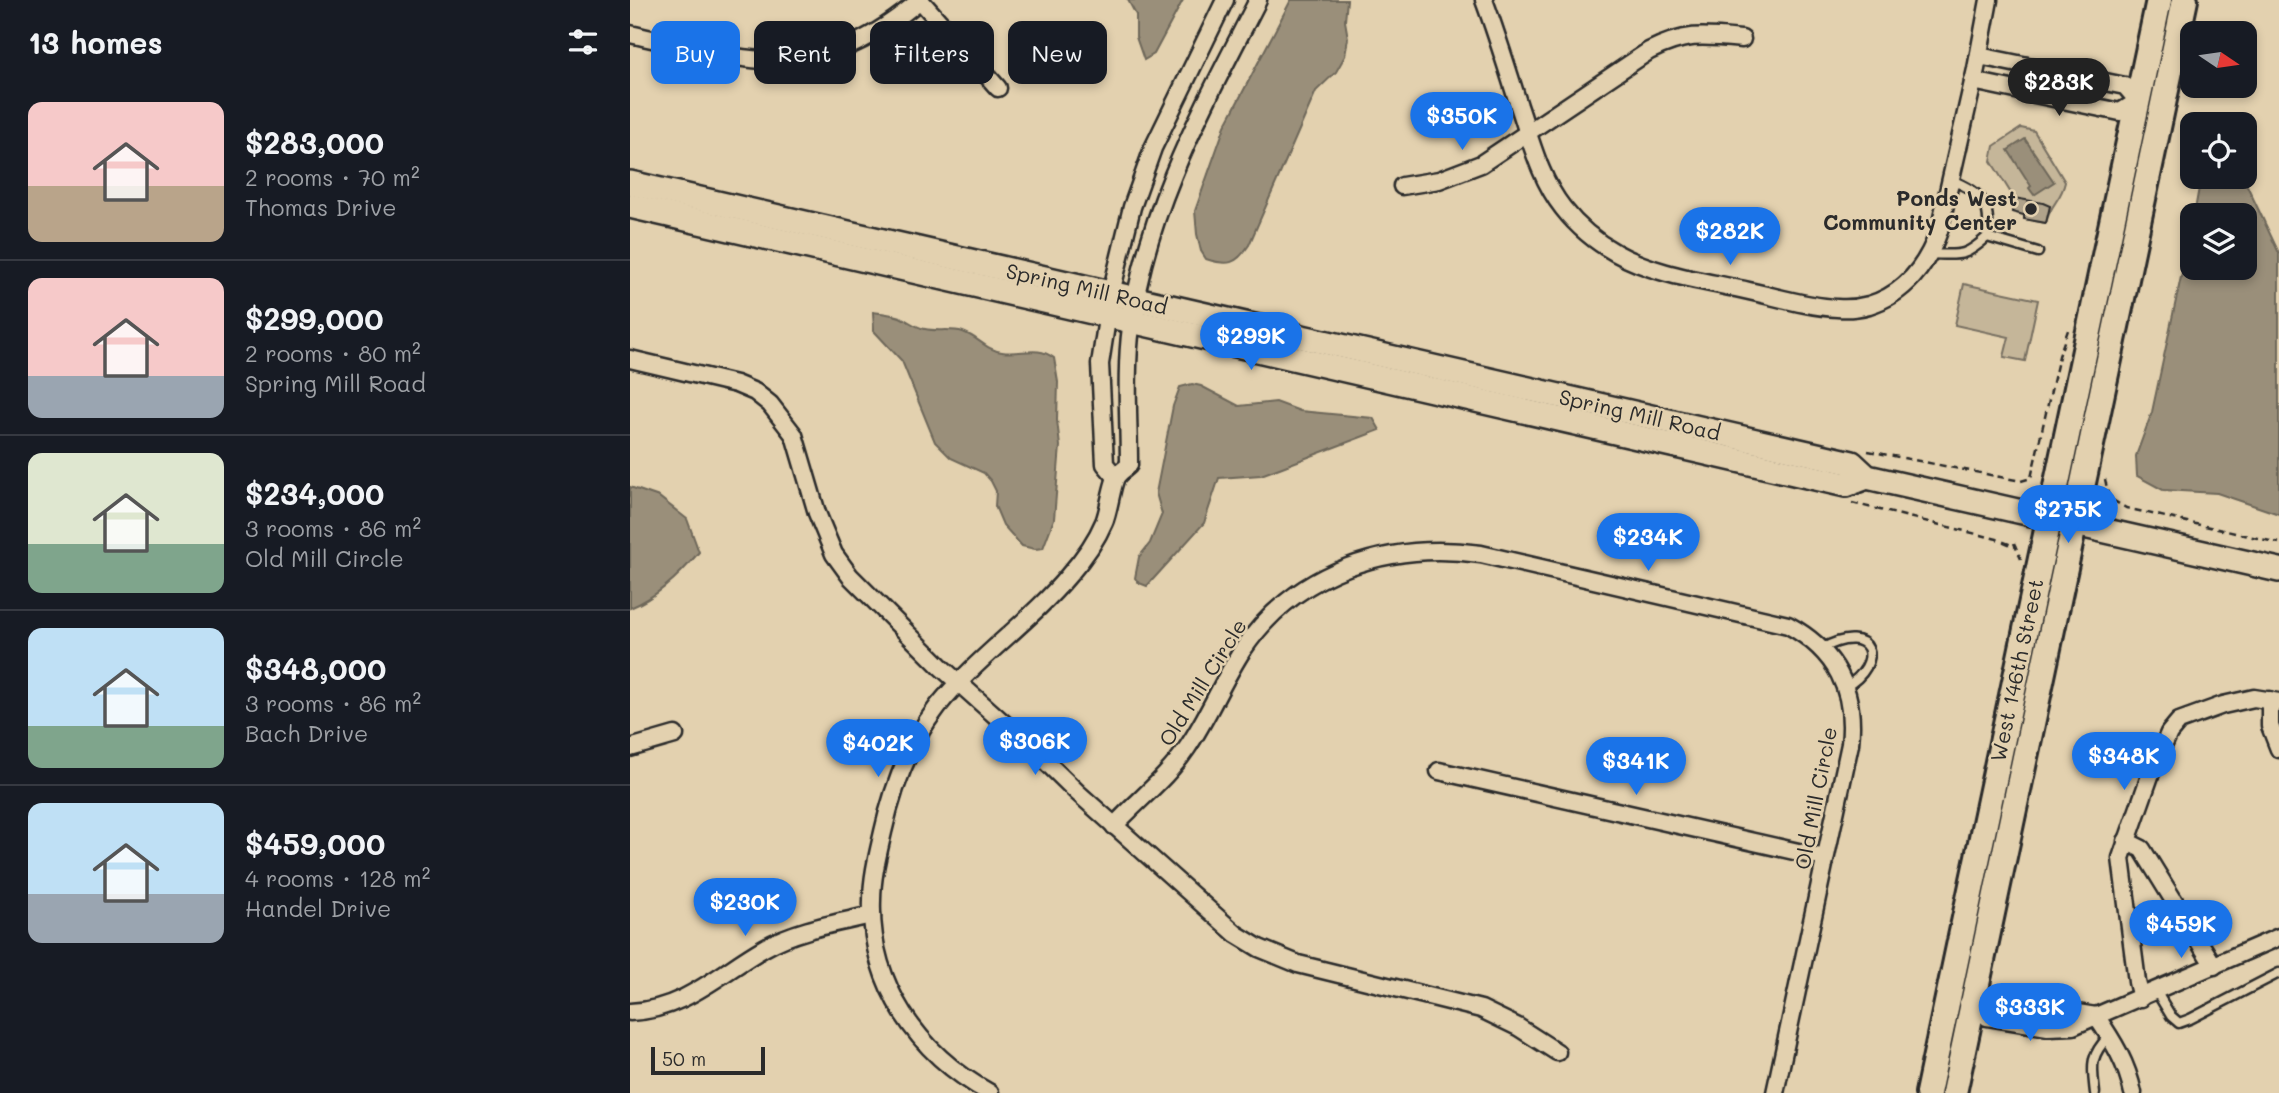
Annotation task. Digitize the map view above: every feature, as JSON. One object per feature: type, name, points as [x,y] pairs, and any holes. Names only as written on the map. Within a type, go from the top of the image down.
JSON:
[{"type":"main road","name":"West 146th Street","points":[[1928,1093],[2159,0]]},
{"type":"main road","name":"West 146th Street","points":[[1954,1093],[1976,1005],[2185,0]]},
{"type":"street","points":[[630,34],[733,57],[762,62],[788,62],[853,46],[895,21],[920,0],[998,88]]},
{"type":"street","points":[[1116,477],[1105,464],[1100,364],[1109,305],[1132,207],[1153,148],[1225,0]]},
{"type":"street","points":[[990,1093],[955,1072],[937,1056],[902,1015],[879,962],[872,898],[887,812],[898,777],[926,723],[960,683],[1064,581],[1085,556],[1104,521],[1116,477],[1129,465],[1129,356],[1134,311],[1150,240],[1180,154],[1258,0]]},
{"type":"street","points":[[1484,0],[1528,134],[1551,190],[1578,224],[1601,244],[1618,254],[1660,270],[1815,306],[1850,308],[1883,299],[1898,290],[1914,277],[1930,254],[1939,231],[1951,180],[1989,0]]},
{"type":"street","points":[[1402,186],[1439,180],[1468,170],[1528,134],[1649,51],[1667,42],[1682,37],[1742,38]]},
{"type":"street","points":[[1976,68],[2120,112],[2138,101]]},
{"type":"street","points":[[1976,68],[2125,86],[2138,101],[2163,106]]},
{"type":"street","name":"Spring Mill Road","points":[[630,183],[1134,311],[1852,463],[1867,477],[2279,570]]},
{"type":"street","name":"Spring Mill Road","points":[[630,206],[1109,305]]},
{"type":"street","points":[[630,359],[736,384],[755,392],[770,404],[794,435],[817,513],[834,554],[850,576],[960,683],[1216,919],[1259,948],[1298,964],[1481,1009],[1518,1027],[1558,1052]]},
{"type":"street","name":"Old Mill Circle","points":[[1114,826],[1178,761],[1243,650],[1261,627],[1283,605],[1308,587],[1363,560],[1391,553],[1421,550],[1455,550],[1481,554],[1763,618],[1796,630],[1821,649],[1835,666],[1846,687],[1852,723],[1850,744],[1775,1093]]},
{"type":"street","points":[[2148,995],[2137,982],[2121,858],[2151,773],[2169,733],[2179,720],[2222,705],[2254,698],[2275,701],[2270,726],[2279,749]]},
{"type":"street","points":[[630,748],[675,735]]},
{"type":"street","points":[[1439,771],[1825,859]]},
{"type":"street","points":[[2126,841],[2142,849],[2214,965]]},
{"type":"street","points":[[630,1012],[654,1009],[689,997],[764,947],[779,940],[872,915]]},
{"type":"street","points":[[1947,999],[1976,1005],[1992,997],[2096,1016],[2279,937]]},
{"type":"street","points":[[2096,1016],[2120,1052],[2129,1072],[2133,1093]]},
{"type":"lane","points":[[1930,254],[1971,252],[1987,237],[1987,206],[1975,192],[1951,180]]},
{"type":"lane","points":[[1987,237],[2038,252]]},
{"type":"lane","points":[[1821,649],[1838,639],[1846,638],[1861,640],[1866,645],[1869,659],[1866,669],[1856,682],[1846,687]]},
{"type":"lane","points":[[2148,995],[2179,1023],[2279,973]]},
{"type":"lane","points":[[2095,1093],[2092,1061],[2098,1048],[2109,1036]]},
{"type":"path","points":[[2109,498],[2126,508],[2279,543]]},
{"type":"shaded area","points":[[1128,0],[1183,0],[1154,54],[1144,60],[1136,37],[1136,15]]},
{"type":"shaded area","points":[[1291,0],[1347,0],[1345,21],[1348,38],[1345,56],[1336,72],[1316,91],[1249,245],[1240,257],[1231,262],[1220,263],[1206,259],[1197,234],[1195,211],[1225,126]]},
{"type":"shaded area","points":[[2021,128],[2034,131],[2065,182],[2046,223],[2024,219],[2024,215],[2012,212],[2014,198],[1991,161],[1994,146]]},
{"type":"shaded area","points":[[2025,139],[2054,182],[2034,195],[2008,150]]},
{"type":"shaded area","points":[[2199,189],[2249,189],[2255,203],[2196,203]]},
{"type":"shaded area","points":[[2257,207],[2279,253],[2279,514],[2217,493],[2163,490],[2137,476],[2136,456],[2152,412],[2180,280],[2257,280]]},
{"type":"shaded area","points":[[1964,284],[2038,300],[2025,361],[2004,357],[2009,337],[1955,325]]},
{"type":"shaded area","points":[[873,312],[897,316],[925,329],[963,332],[996,351],[1035,351],[1054,358],[1058,382],[1057,420],[1060,446],[1054,519],[1043,548],[1022,546],[1003,525],[995,506],[996,491],[991,481],[984,473],[951,458],[935,442],[902,361],[874,331]]},
{"type":"shaded area","points":[[1192,384],[1239,406],[1276,402],[1300,411],[1373,418],[1380,430],[1261,475],[1219,478],[1204,523],[1147,586],[1135,578],[1139,557],[1150,543],[1162,514],[1156,493],[1173,406],[1180,387]]},
{"type":"shaded area","points":[[630,487],[659,497],[687,519],[699,552],[668,584],[650,598],[630,608]]},
{"type":"building","name":"Ponds West Community Center","points":[[2014,198],[2050,206],[2046,223],[2024,219],[2024,215],[2012,212]]},
{"type":"place","name":"Ponds West Community Center","points":[[2031,209]]}]
